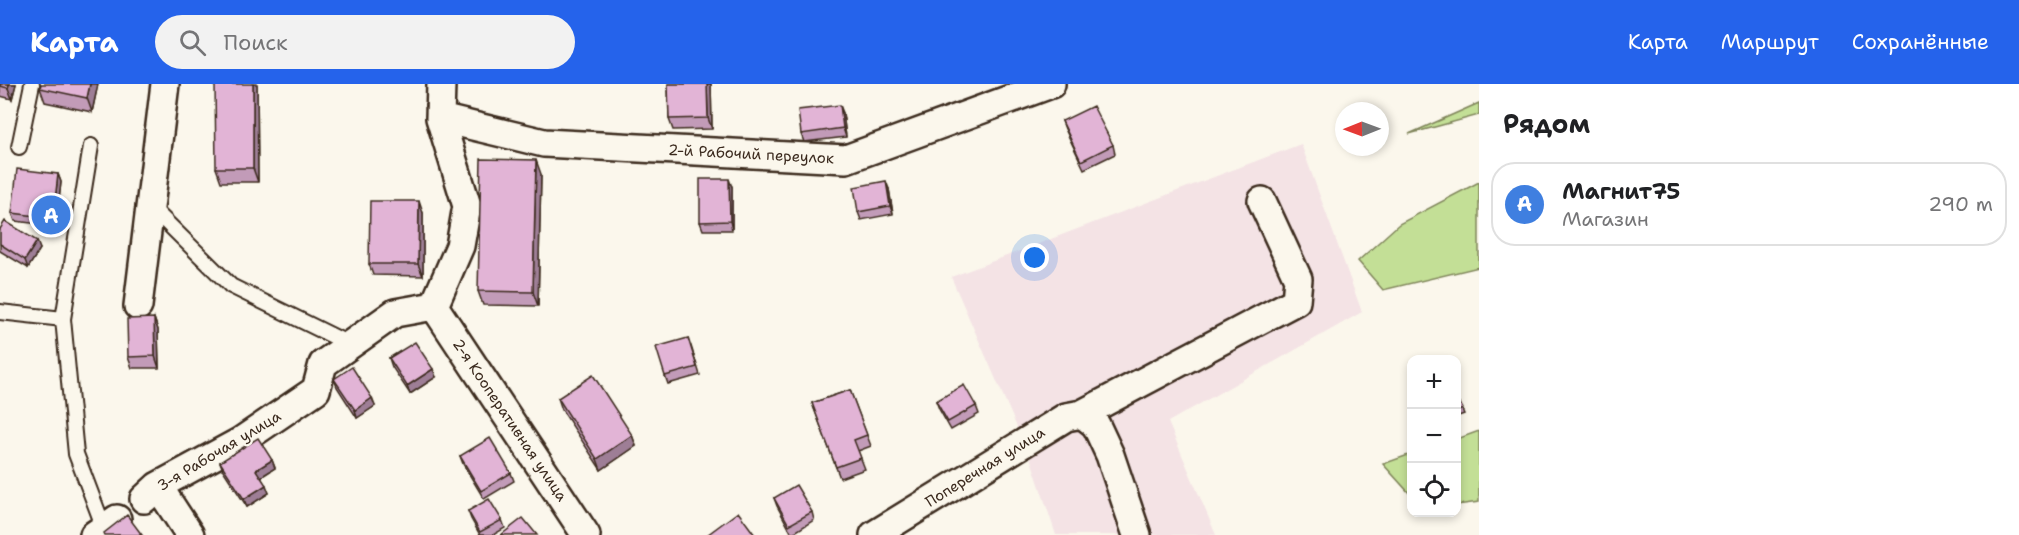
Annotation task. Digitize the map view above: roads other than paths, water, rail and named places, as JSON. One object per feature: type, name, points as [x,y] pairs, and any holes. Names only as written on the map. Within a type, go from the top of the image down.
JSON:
[{"type":"street","points":[[138,306],[165,84]]},
{"type":"street","points":[[434,306],[460,246],[467,206],[441,118],[441,84]]},
{"type":"street","name":"2-й Рабочий переулок","points":[[441,118],[544,143],[846,159],[1050,84]]},
{"type":"street","name":"Поперечная улица","points":[[874,535],[1074,416],[1296,301],[1298,279],[1262,201]]},
{"type":"street","name":"3-я Рабочая улица","points":[[190,535],[151,493],[241,441],[315,390],[323,364],[395,313],[434,306]]},
{"type":"street","name":"2-я Кооперативная улица","points":[[434,306],[586,535]]},
{"type":"street","points":[[1074,416],[1096,425],[1110,455],[1137,535]]},
{"type":"lane","points":[[19,147],[32,84]]},
{"type":"lane","points":[[91,146],[63,320],[76,454],[105,527]]},
{"type":"lane","points":[[150,206],[231,286],[351,345]]},
{"type":"lane","points":[[0,312],[63,320]]},
{"type":"place","name":"Магнит75","points":[[51,215]]}]
